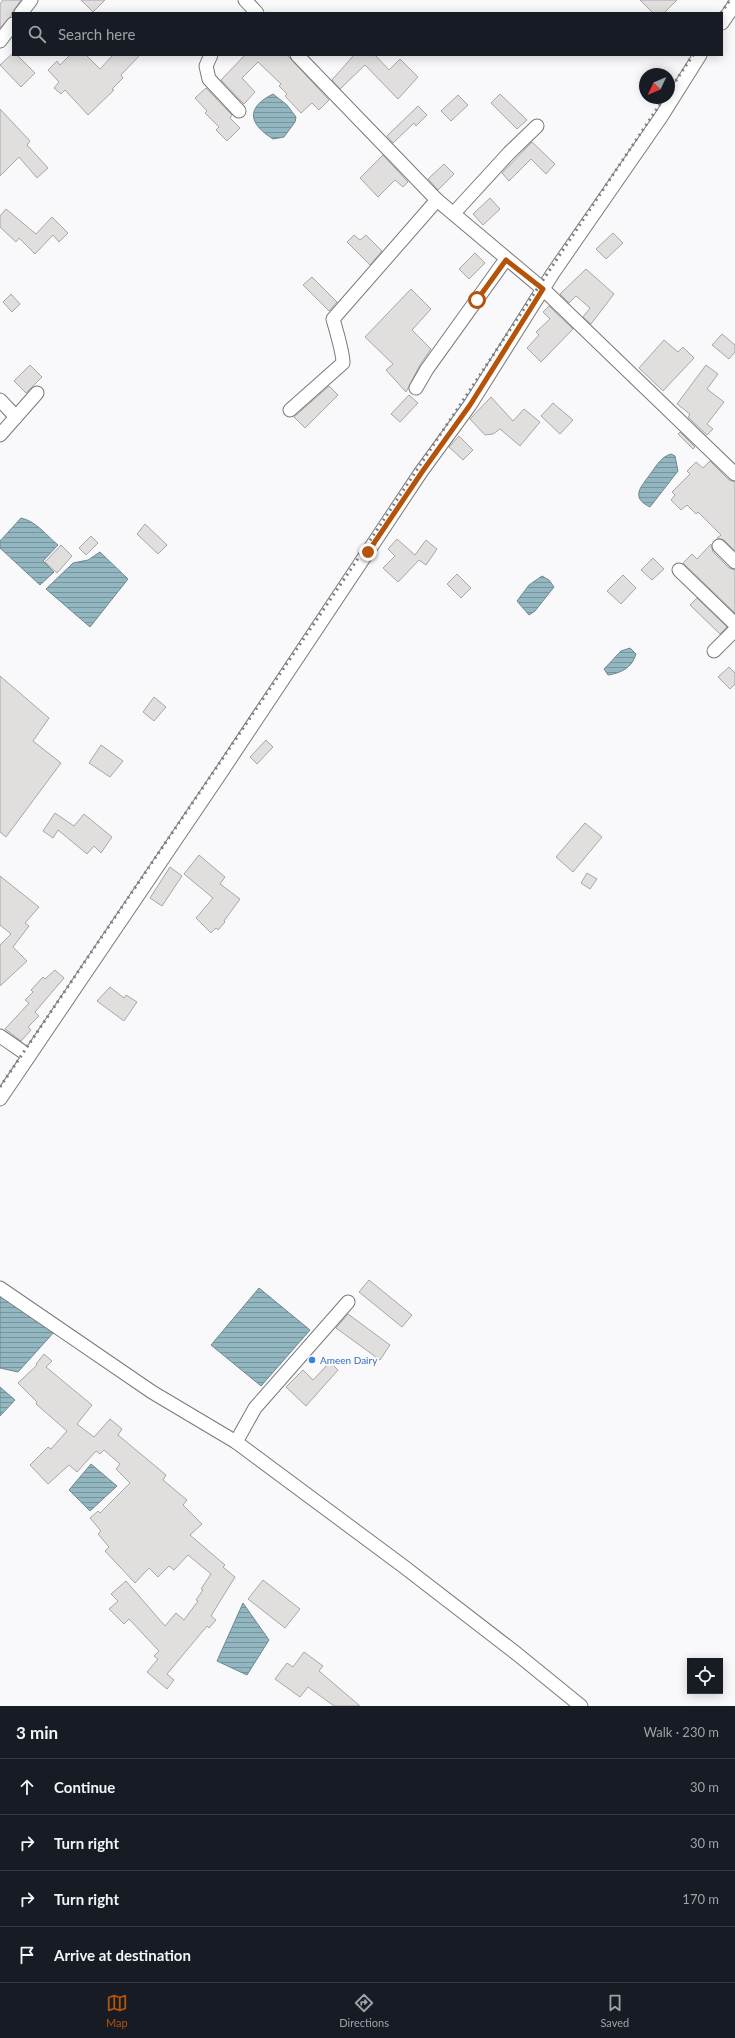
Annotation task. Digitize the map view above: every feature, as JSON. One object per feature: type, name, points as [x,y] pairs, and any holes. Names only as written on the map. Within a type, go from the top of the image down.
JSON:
[{"type":"street","points":[[22,12],[31,0]]},
{"type":"street","points":[[723,22],[735,4]]},
{"type":"street","points":[[0,41],[12,25]]},
{"type":"street","points":[[211,56],[206,66],[209,79],[239,111]]},
{"type":"street","points":[[298,56],[436,200],[454,213],[506,260],[543,289],[735,474]]},
{"type":"street","points":[[0,1099],[218,778],[422,472],[470,405],[543,289],[661,117],[699,56]]},
{"type":"street","points":[[454,213],[509,153],[537,126]]},
{"type":"street","points":[[290,410],[343,363],[343,355],[337,340],[333,319],[436,200]]},
{"type":"street","points":[[416,388],[427,369],[506,260]]},
{"type":"street","points":[[0,435],[37,393]]},
{"type":"street","points":[[0,400],[16,417]]},
{"type":"street","points":[[719,546],[735,562]]},
{"type":"street","points":[[679,570],[735,624]]},
{"type":"street","points":[[714,651],[735,630]]},
{"type":"street","points":[[0,1036],[29,1056]]},
{"type":"street","points":[[0,1288],[152,1392],[236,1442],[320,1503],[460,1610],[581,1706]]},
{"type":"street","points":[[236,1442],[255,1408],[348,1302]]},
{"type":"water","points":[[273,94],[287,105],[296,117],[295,122],[284,137],[273,139],[259,128],[255,122],[254,110],[264,99]]},
{"type":"water","points":[[671,454],[675,456],[678,471],[650,507],[640,499],[639,491],[644,482],[664,457]]},
{"type":"water","points":[[21,518],[32,522],[58,545],[43,561],[54,572],[40,585],[0,548],[0,541]]},
{"type":"water","points":[[100,552],[128,579],[90,627],[46,589],[73,563],[88,560]]},
{"type":"water","points":[[542,576],[549,580],[554,587],[535,611],[529,615],[517,601],[529,585]]},
{"type":"water","points":[[630,648],[636,654],[632,663],[622,671],[608,675],[604,669],[621,651]]},
{"type":"water","points":[[259,1288],[310,1330],[261,1386],[211,1345]]},
{"type":"water","points":[[0,1296],[55,1331],[18,1372],[0,1368]]},
{"type":"water","points":[[0,1387],[15,1400],[0,1416]]},
{"type":"water","points":[[91,1464],[117,1486],[90,1511],[69,1490]]},
{"type":"water","points":[[243,1603],[269,1640],[247,1675],[217,1661]]},
{"type":"building","points":[[3,0],[21,0],[12,12],[12,15],[0,28],[0,4]]},
{"type":"building","points":[[81,0],[105,0],[93,12]]},
{"type":"building","points":[[640,0],[677,0],[665,12],[652,12]]},
{"type":"building","points":[[12,54],[12,56],[18,56],[35,73],[21,87],[0,65]]},
{"type":"building","points":[[69,56],[87,56],[100,69],[112,56],[139,56],[121,75],[123,78],[112,89],[114,90],[88,115],[65,90],[61,94],[54,88],[59,82],[48,70],[57,61],[60,65]]},
{"type":"building","points":[[244,56],[288,56],[329,100],[319,110],[312,103],[301,113],[285,96],[287,94],[279,86],[281,84],[258,62],[242,78],[255,92],[244,104],[221,80]]},
{"type":"building","points":[[353,56],[376,56],[389,70],[400,59],[418,77],[398,99],[365,65],[340,89],[332,80]]},
{"type":"building","points":[[206,88],[232,115],[230,118],[240,128],[227,141],[216,130],[219,127],[205,113],[207,111],[195,98]]},
{"type":"building","points":[[500,94],[527,120],[517,129],[491,103]]},
{"type":"building","points":[[458,95],[468,105],[451,121],[441,111]]},
{"type":"building","points":[[418,106],[427,115],[416,126],[414,123],[393,143],[387,136]]},
{"type":"building","points":[[0,109],[30,141],[27,145],[48,168],[37,178],[19,157],[0,176]]},
{"type":"building","points":[[532,142],[555,164],[546,174],[531,159],[509,181],[502,173]]},
{"type":"building","points":[[383,155],[408,182],[403,187],[395,180],[378,197],[360,178]]},
{"type":"building","points":[[444,164],[454,174],[438,190],[428,179]]},
{"type":"building","points":[[490,198],[500,209],[483,225],[473,214]]},
{"type":"building","points":[[6,209],[36,234],[52,217],[68,233],[59,242],[53,235],[35,254],[19,238],[16,242],[0,227],[0,216]]},
{"type":"building","points":[[613,233],[623,243],[606,259],[596,249]]},
{"type":"building","points":[[354,235],[360,240],[366,235],[382,251],[370,265],[347,242]]},
{"type":"building","points":[[475,253],[485,263],[469,279],[459,269]]},
{"type":"building","points":[[586,269],[614,294],[591,324],[583,317],[590,308],[576,296],[569,303],[560,294]]},
{"type":"building","points":[[312,277],[337,302],[329,311],[303,285]]},
{"type":"building","points":[[411,289],[431,309],[412,330],[431,349],[420,365],[406,392],[386,370],[393,364],[365,337]]},
{"type":"building","points":[[11,294],[20,304],[12,312],[3,302]]},
{"type":"building","points":[[549,306],[573,329],[541,362],[527,348],[539,335],[536,332],[550,319],[543,312]]},
{"type":"building","points":[[722,334],[735,345],[735,352],[729,359],[712,345]]},
{"type":"building","points":[[664,340],[678,352],[683,347],[694,358],[663,391],[639,368]]},
{"type":"building","points":[[30,365],[42,377],[26,393],[14,381]]},
{"type":"building","points":[[706,365],[718,374],[707,389],[724,402],[707,424],[713,429],[707,435],[688,417],[690,414],[677,404]]},
{"type":"building","points":[[329,386],[338,395],[305,428],[294,417]]},
{"type":"building","points":[[409,395],[418,403],[400,422],[391,414]]},
{"type":"building","points":[[491,397],[513,421],[524,409],[540,422],[520,446],[500,429],[493,434],[485,435],[470,419]]},
{"type":"building","points":[[553,403],[573,420],[560,434],[541,416]]},
{"type":"building","points":[[680,432],[695,447],[693,449],[678,434]]},
{"type":"building","points":[[459,436],[473,450],[463,460],[449,447]]},
{"type":"building","points":[[710,461],[729,480],[735,482],[735,551],[724,540],[717,538],[721,535],[698,512],[696,514],[687,505],[681,510],[671,500],[675,495],[672,492],[690,474],[687,471],[696,462],[703,468]]},
{"type":"building","points":[[145,524],[167,545],[158,554],[137,534]]},
{"type":"building","points":[[91,536],[98,543],[86,555],[79,548]]},
{"type":"building","points":[[397,539],[415,555],[426,540],[437,549],[426,565],[419,560],[398,582],[383,568],[395,556],[388,549]]},
{"type":"building","points":[[711,544],[713,552],[729,568],[735,570],[735,613],[683,563],[692,554],[697,559]]},
{"type":"building","points":[[61,545],[72,556],[57,573],[45,562]]},
{"type":"building","points":[[653,558],[664,569],[652,580],[641,570]]},
{"type":"building","points":[[457,574],[471,588],[461,598],[447,584]]},
{"type":"building","points":[[623,575],[636,588],[621,604],[607,591]]},
{"type":"building","points":[[697,598],[727,627],[720,634],[690,605]]},
{"type":"building","points":[[729,667],[735,673],[735,684],[730,689],[718,677]]},
{"type":"building","points":[[0,676],[49,718],[33,741],[61,763],[6,837],[0,832]]},
{"type":"building","points":[[154,697],[166,707],[154,721],[143,712]]},
{"type":"building","points":[[266,740],[273,747],[257,764],[250,757]]},
{"type":"building","points":[[101,745],[123,761],[110,777],[89,763]]},
{"type":"building","points":[[55,813],[74,826],[84,814],[112,837],[101,853],[94,846],[87,854],[58,830],[53,838],[43,831]]},
{"type":"building","points":[[585,823],[602,837],[573,872],[556,857]]},
{"type":"building","points":[[199,855],[225,877],[220,884],[240,899],[224,921],[225,922],[218,930],[216,928],[211,933],[196,918],[213,898],[184,874]]},
{"type":"building","points":[[170,867],[182,876],[162,906],[150,898]]},
{"type":"building","points":[[587,873],[597,879],[590,889],[581,883]]},
{"type":"building","points":[[0,876],[39,907],[25,923],[29,926],[13,947],[27,961],[0,986],[0,945],[11,934],[0,925]]},
{"type":"building","points":[[55,970],[64,978],[35,1012],[39,1016],[28,1027],[31,1030],[21,1041],[5,1029],[29,1003],[25,1000],[33,992],[31,990],[43,977],[45,979]]},
{"type":"building","points":[[110,987],[124,998],[126,995],[137,1002],[124,1021],[97,1001]]},
{"type":"building","points":[[369,1280],[412,1315],[402,1327],[359,1292]]},
{"type":"building","points":[[348,1314],[390,1345],[380,1360],[336,1328]]},
{"type":"building","points":[[44,1354],[52,1361],[46,1367],[92,1405],[77,1424],[94,1437],[110,1419],[122,1429],[118,1435],[166,1475],[163,1480],[187,1500],[183,1505],[202,1524],[190,1535],[225,1565],[223,1567],[235,1577],[211,1616],[216,1620],[209,1628],[207,1626],[167,1674],[174,1680],[167,1689],[147,1672],[158,1659],[154,1656],[159,1651],[129,1619],[124,1624],[109,1609],[118,1601],[111,1594],[126,1581],[165,1626],[176,1613],[184,1620],[198,1601],[196,1600],[203,1590],[201,1589],[211,1574],[188,1555],[174,1570],[169,1566],[158,1577],[149,1568],[135,1583],[105,1551],[109,1547],[98,1534],[101,1531],[90,1518],[98,1511],[100,1513],[130,1483],[116,1469],[120,1464],[104,1450],[100,1454],[96,1451],[77,1472],[69,1465],[48,1484],[30,1465],[48,1447],[51,1449],[67,1431],[36,1404],[37,1402],[18,1383],[37,1365],[36,1364]]},
{"type":"building","points":[[330,1362],[338,1370],[306,1406],[286,1387],[303,1370],[313,1380]]},
{"type":"building","points":[[263,1580],[300,1609],[285,1628],[248,1599]]},
{"type":"building","points":[[304,1652],[323,1666],[319,1671],[360,1706],[334,1706],[308,1687],[300,1697],[275,1679],[287,1663],[293,1667]]},
{"type":"railway","points":[[722,12],[730,0]]},
{"type":"railway","points":[[675,82],[692,56]]},
{"type":"railway","points":[[0,1087],[353,566],[660,104]]},
{"type":"place","name":"Ameen Dairy","points":[[312,1360]]},
{"type":"route","points":[[368,552],[422,472],[470,405],[543,289],[506,260],[477,300]]}]
